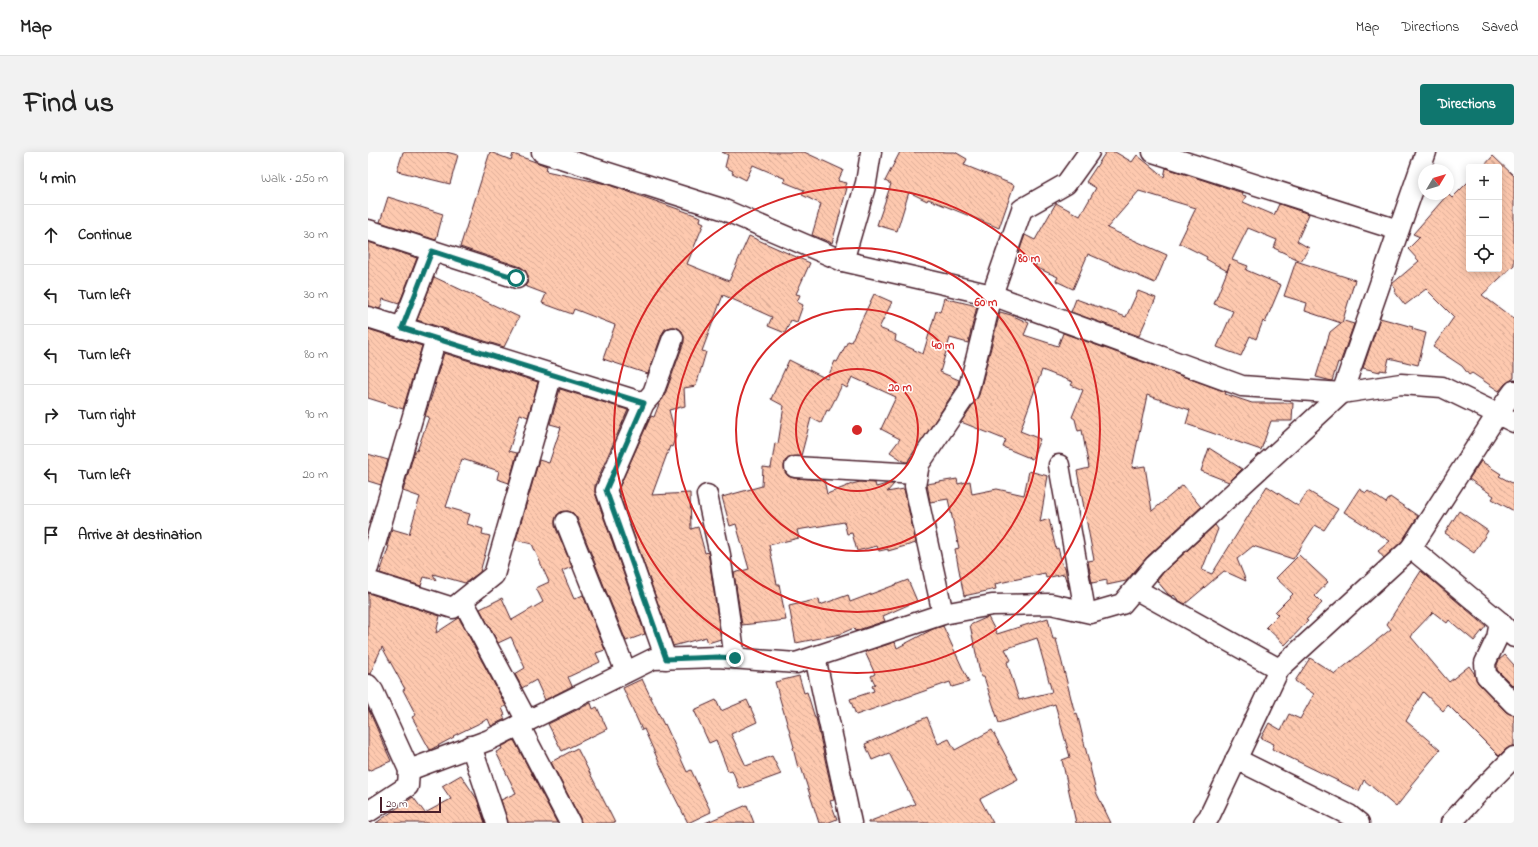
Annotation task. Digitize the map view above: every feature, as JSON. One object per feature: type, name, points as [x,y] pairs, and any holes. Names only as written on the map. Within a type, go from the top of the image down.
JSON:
[{"type":"street","points":[[542,152],[578,158],[722,209],[843,261],[992,294],[1242,386],[1342,392],[1401,384],[1442,387],[1506,418]]},
{"type":"street","points":[[843,261],[866,183],[871,152]]},
{"type":"street","points":[[943,614],[914,486],[919,464],[968,392],[992,294],[1022,209],[1066,184],[1089,152]]},
{"type":"street","points":[[1153,152],[1398,230]]},
{"type":"street","points":[[409,770],[471,746],[523,723],[653,659],[718,657],[796,663],[943,614],[992,605],[1051,604],[1091,613],[1122,604],[1156,565],[1342,392],[1426,152]]},
{"type":"street","points":[[368,230],[516,278]]},
{"type":"street","points":[[402,328],[432,251]]},
{"type":"street","points":[[368,317],[644,403]]},
{"type":"street","points":[[368,568],[436,338]]},
{"type":"street","points":[[666,659],[606,490],[644,403],[653,394],[673,338]]},
{"type":"street","points":[[368,581],[453,608],[494,575],[552,374]]},
{"type":"street","points":[[1204,823],[1209,817],[1279,669],[1411,548],[1506,418],[1514,391]]},
{"type":"street","points":[[1058,465],[1085,611]]},
{"type":"street","points":[[795,467],[917,474]]},
{"type":"street","points":[[707,495],[720,555],[735,658]]},
{"type":"street","points":[[566,522],[626,672]]},
{"type":"street","points":[[1411,548],[1500,622],[1514,637]]},
{"type":"street","points":[[1135,588],[1279,669]]},
{"type":"street","points":[[463,601],[570,823]]},
{"type":"street","points":[[1500,622],[1497,638],[1485,663],[1486,675],[1514,704]]},
{"type":"street","points":[[815,657],[851,823]]},
{"type":"street","points":[[368,685],[373,690],[409,770],[408,786],[368,812]]},
{"type":"street","points":[[471,746],[497,823]]},
{"type":"street","points":[[1451,823],[1514,757]]},
{"type":"street","points":[[1236,759],[1349,815],[1359,823]]},
{"type":"building","points":[[403,152],[446,152],[458,155],[450,184],[397,171]]},
{"type":"building","points":[[490,152],[511,160],[513,154],[547,166],[546,171],[606,184],[701,217],[700,221],[704,223],[687,264],[729,281],[749,236],[810,263],[796,294],[800,295],[797,302],[803,305],[797,322],[791,320],[785,333],[768,326],[772,317],[723,295],[702,351],[706,352],[696,386],[684,388],[685,406],[669,410],[676,436],[672,447],[670,446],[652,495],[690,493],[691,529],[698,527],[705,553],[708,552],[721,639],[708,643],[706,637],[673,646],[618,490],[651,416],[654,417],[659,404],[664,397],[684,342],[682,331],[677,327],[665,329],[648,374],[603,359],[615,325],[574,309],[572,314],[542,303],[546,294],[525,286],[528,282],[528,276],[525,270],[521,267],[460,247]]},
{"type":"building","points":[[722,152],[804,152],[843,170],[838,181],[847,183],[845,188],[847,188],[832,243],[812,235],[821,204],[802,195],[804,190],[784,182],[786,179],[753,165],[746,180],[732,173],[733,171],[725,167],[728,155]]},
{"type":"building","points":[[900,152],[955,152],[967,159],[964,165],[1014,185],[999,228],[928,199],[927,201],[909,192],[897,231],[877,225],[891,184],[885,181]]},
{"type":"building","points":[[1106,152],[1115,152],[1132,162],[1137,155],[1164,177],[1166,168],[1243,193],[1242,195],[1246,196],[1243,202],[1274,215],[1279,204],[1309,214],[1297,241],[1309,248],[1301,261],[1274,248],[1277,240],[1248,228],[1232,260],[1248,266],[1246,270],[1281,285],[1265,323],[1263,321],[1256,339],[1250,336],[1241,356],[1217,347],[1233,311],[1214,304],[1230,264],[1227,271],[1206,259],[1207,257],[1179,243],[1196,208],[1139,191],[1107,228],[1167,255],[1155,283],[1088,254],[1073,289],[1056,281],[1058,277],[1035,267],[1037,263],[1018,255],[1025,235],[1035,240],[1056,203],[1080,216],[1096,188],[1086,182]]},
{"type":"building","points":[[1493,156],[1501,164],[1486,164]]},
{"type":"building","points":[[1502,165],[1514,176],[1514,265],[1482,295],[1514,319],[1514,378],[1505,384],[1499,391],[1472,373],[1469,375],[1462,366],[1433,347],[1454,317],[1426,289],[1405,305],[1394,291],[1396,290],[1392,284],[1419,261],[1408,249],[1420,237],[1413,234],[1443,200],[1454,200],[1454,196],[1466,184],[1466,272],[1502,272]]},
{"type":"building","points":[[388,197],[443,214],[436,240],[380,222]]},
{"type":"building","points":[[368,242],[417,258],[399,304],[383,299],[380,309],[368,306]]},
{"type":"building","points":[[1296,261],[1355,280],[1342,323],[1344,321],[1354,324],[1340,363],[1338,362],[1332,381],[1316,377],[1330,332],[1341,323],[1305,311],[1307,303],[1284,296]]},
{"type":"building","points":[[434,277],[519,317],[504,347],[417,320]]},
{"type":"building","points":[[1138,291],[1156,298],[1139,336],[1071,312],[1076,299],[1126,317]]},
{"type":"building","points":[[874,294],[892,302],[879,328],[896,335],[895,341],[923,354],[936,311],[940,312],[944,298],[977,306],[968,343],[950,338],[940,372],[959,380],[957,387],[908,462],[905,462],[890,452],[900,439],[881,429],[896,397],[852,377],[847,388],[842,385],[821,423],[811,418],[801,456],[790,457],[785,461],[784,467],[788,476],[794,478],[824,480],[827,494],[860,482],[875,483],[876,487],[894,484],[887,492],[904,489],[916,543],[888,551],[888,549],[879,551],[877,546],[857,551],[852,533],[847,534],[844,522],[797,530],[799,538],[769,545],[786,620],[742,625],[734,573],[749,569],[736,524],[730,526],[722,497],[762,486],[763,467],[771,468],[775,443],[778,444],[784,406],[771,399],[789,360],[827,379],[835,361],[837,362],[848,341],[851,342]]},
{"type":"building","points":[[1000,312],[1029,323],[1024,335],[1058,346],[1063,333],[1226,392],[1225,394],[1252,403],[1293,403],[1292,421],[1271,421],[1261,450],[1186,424],[1190,410],[1147,395],[1132,468],[1145,466],[1152,511],[1183,485],[1201,507],[1147,557],[1126,581],[1107,585],[1107,580],[1092,583],[1088,561],[1094,560],[1077,471],[1089,468],[1082,430],[1078,431],[1075,419],[1072,417],[1083,390],[1071,385],[1073,382],[1042,370],[1020,431],[1040,439],[1032,459],[1003,447],[1006,440],[961,422],[979,395]]},
{"type":"building","points":[[1380,318],[1413,327],[1412,329],[1426,333],[1418,365],[1389,358],[1386,371],[1380,370],[1380,372],[1363,368]]},
{"type":"building","points":[[368,329],[422,346],[403,409],[368,398]]},
{"type":"building","points":[[444,353],[538,382],[528,417],[520,414],[509,451],[517,453],[509,483],[497,479],[499,471],[462,459],[446,507],[470,514],[467,524],[483,529],[482,534],[490,536],[480,572],[465,583],[433,574],[436,580],[424,577],[421,586],[380,573],[389,546],[387,546],[392,529],[409,534],[420,497],[403,491],[415,450],[417,451],[429,417],[425,416]]},
{"type":"building","points":[[560,389],[628,410],[595,485],[595,493],[645,634],[626,641],[577,518],[573,513],[568,511],[561,512],[557,515],[555,526],[572,567],[562,571],[574,599],[583,595],[605,650],[596,653],[600,662],[568,677],[572,686],[545,700],[536,680],[522,688],[515,674],[525,668],[511,637],[498,643],[480,609],[502,598],[512,620],[543,602],[536,588],[549,582],[532,544],[516,540],[539,460],[549,463],[561,427],[550,424]]},
{"type":"building","points":[[1209,448],[1242,469],[1229,482],[1201,471]]},
{"type":"building","points":[[368,454],[388,460],[381,485],[368,481]]},
{"type":"building","points":[[1481,461],[1501,474],[1499,476],[1514,484],[1514,511],[1492,499],[1494,496],[1469,479]]},
{"type":"building","points":[[1029,471],[1048,476],[1040,522],[1049,519],[1056,549],[1058,548],[1063,567],[1065,567],[1069,589],[1064,574],[1046,578],[1045,573],[995,584],[996,589],[964,596],[955,549],[959,548],[948,499],[930,502],[927,484],[957,479],[958,484],[970,481],[972,494],[997,489],[1024,495]]},
{"type":"building","points":[[1267,486],[1298,506],[1308,491],[1338,509],[1324,530],[1315,525],[1293,559],[1253,546],[1237,559],[1246,581],[1224,571],[1185,604],[1178,600],[1174,595],[1172,597],[1168,594],[1157,581],[1163,573],[1215,525],[1218,529],[1202,570],[1212,574]]},
{"type":"building","points":[[1359,489],[1366,493],[1368,491],[1386,503],[1390,497],[1418,516],[1402,541],[1384,558],[1378,551],[1390,541],[1344,512]]},
{"type":"building","points":[[1459,511],[1488,531],[1474,553],[1445,533]]},
{"type":"building","points":[[1299,555],[1328,582],[1315,596],[1322,603],[1306,620],[1308,621],[1285,645],[1266,627],[1278,615],[1275,612],[1293,594],[1276,578]]},
{"type":"building","points":[[1421,571],[1486,626],[1474,641],[1449,620],[1447,623],[1433,612],[1411,637],[1449,682],[1469,666],[1478,683],[1506,712],[1514,715],[1514,746],[1506,749],[1499,756],[1448,705],[1443,711],[1423,692],[1406,721],[1440,750],[1410,786],[1412,787],[1396,807],[1364,780],[1359,791],[1272,749],[1274,744],[1261,738],[1269,723],[1281,730],[1289,714],[1300,719],[1314,694],[1295,681],[1310,658],[1335,674],[1391,629],[1387,624]]},
{"type":"building","points":[[908,580],[917,601],[883,616],[885,621],[855,631],[854,628],[840,634],[796,643],[789,606],[819,599],[820,605],[848,595],[850,602]]},
{"type":"building","points":[[368,593],[440,616],[436,633],[459,618],[506,706],[502,708],[505,719],[491,726],[488,719],[453,736],[454,737],[430,750],[412,717],[416,715],[403,690],[405,689],[382,647],[370,674],[368,674]]},
{"type":"building","points":[[988,617],[997,634],[1048,618],[1053,639],[1056,639],[1075,714],[1077,713],[1096,792],[1111,823],[1076,823],[1062,760],[1070,757],[1055,704],[999,723],[984,677],[981,677],[970,625]],"holes":[[[1037,638],[1052,692],[1019,700],[1007,662],[1011,660],[1005,649]]]},
{"type":"building","points":[[943,626],[969,682],[952,687],[950,682],[856,715],[850,699],[874,691],[872,686],[875,684],[871,676],[875,674],[865,652],[895,642],[897,648],[933,629]]},
{"type":"building","points":[[1505,655],[1514,665],[1514,687],[1497,670],[1499,660]]},
{"type":"building","points":[[799,676],[804,693],[807,692],[816,718],[834,800],[830,801],[837,819],[827,823],[819,823],[801,767],[798,768],[794,747],[775,682]]},
{"type":"building","points":[[642,679],[687,772],[691,770],[711,812],[688,823],[623,688]]},
{"type":"building","points":[[716,700],[721,711],[747,700],[757,722],[731,734],[746,766],[772,756],[781,774],[740,789],[732,770],[728,771],[716,740],[709,743],[694,710]]},
{"type":"building","points":[[591,703],[593,709],[597,707],[607,729],[562,751],[548,724]]},
{"type":"building","points":[[368,708],[391,761],[368,771]]},
{"type":"building","points":[[927,717],[938,744],[949,739],[955,750],[992,730],[1018,779],[980,799],[993,823],[868,823],[915,804],[889,753],[872,760],[865,744]]},
{"type":"building","points":[[514,740],[557,823],[508,823],[501,800],[516,793],[496,752],[502,749],[501,747]]},
{"type":"building","points":[[577,748],[615,823],[581,823],[580,818],[551,762]]},
{"type":"building","points":[[461,775],[477,799],[485,823],[376,823],[413,797],[425,813],[451,799],[442,786]]},
{"type":"building","points":[[747,805],[754,823],[705,823]]},
{"type":"route","points":[[516,278],[432,251],[402,328],[644,403],[606,490],[666,659],[718,657],[735,658]]}]
